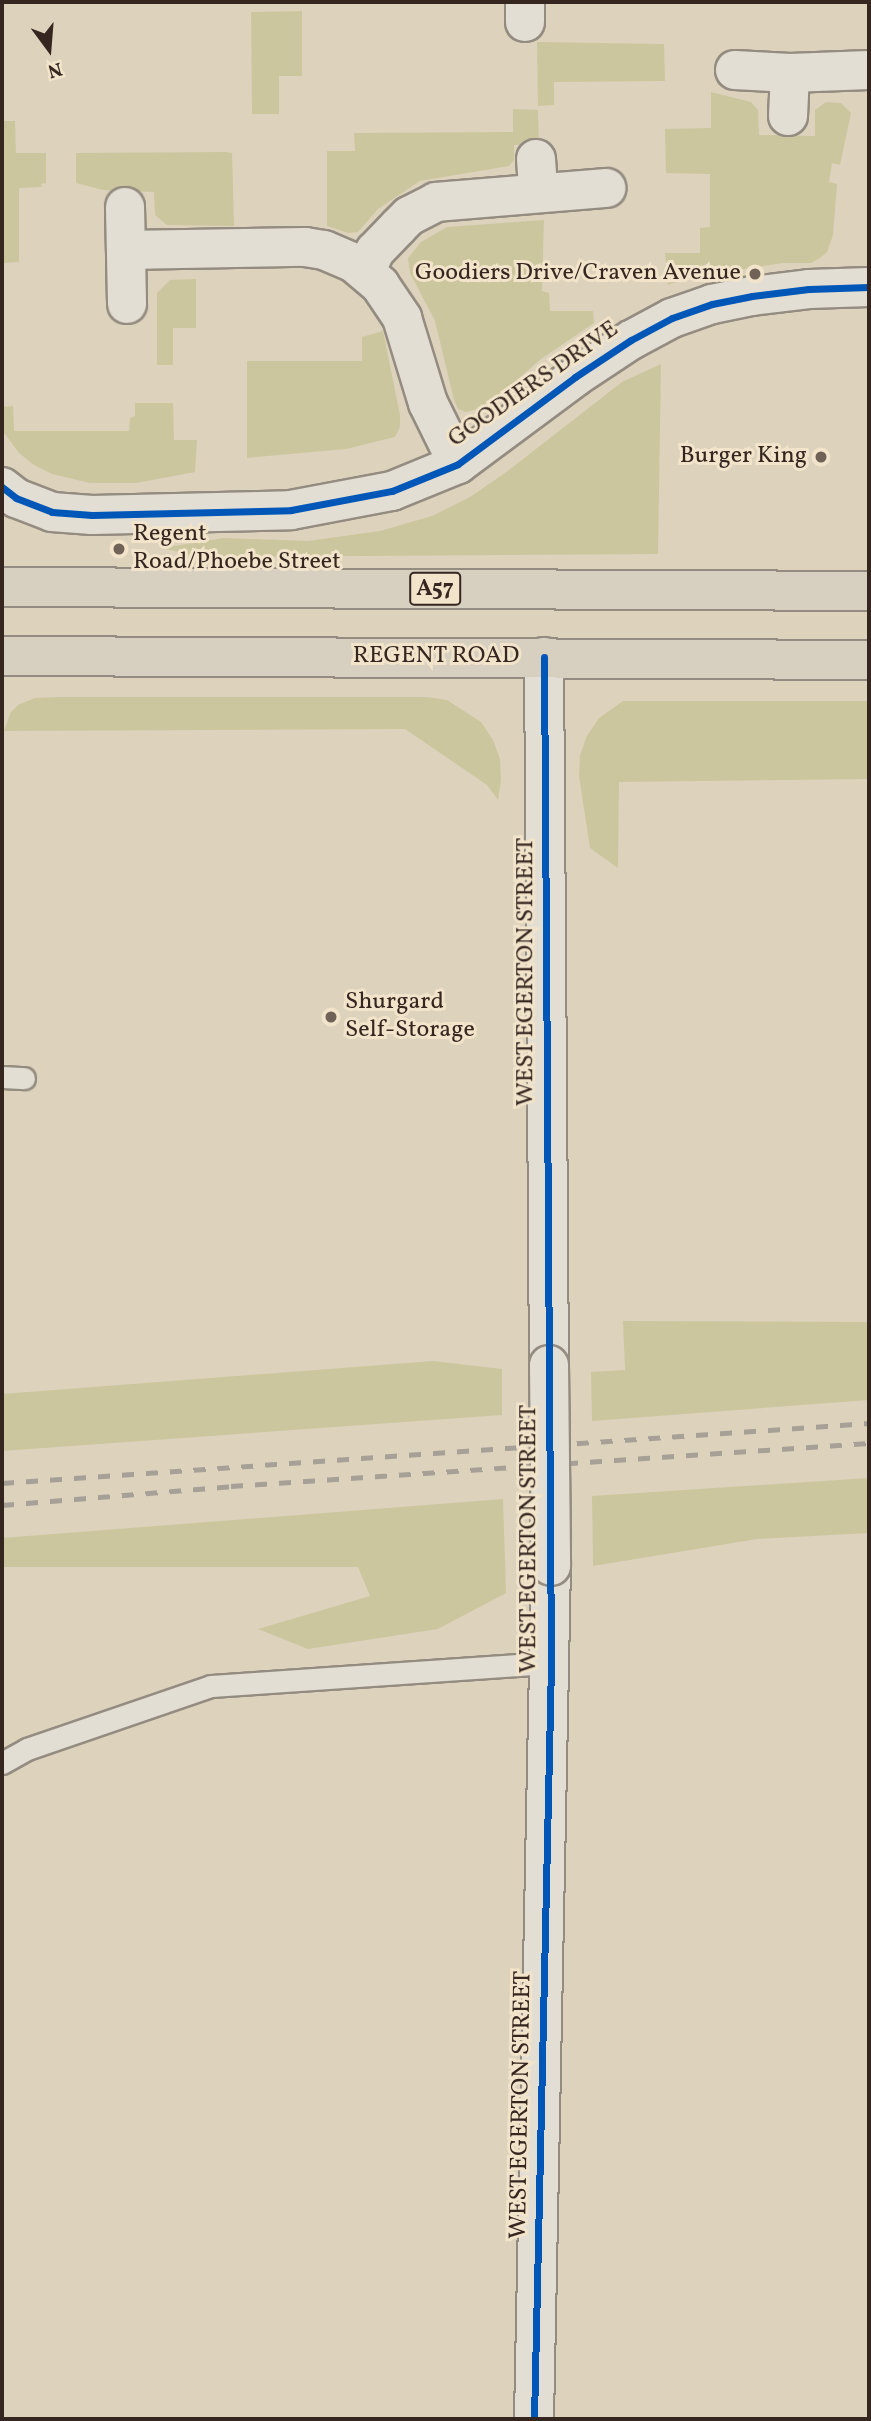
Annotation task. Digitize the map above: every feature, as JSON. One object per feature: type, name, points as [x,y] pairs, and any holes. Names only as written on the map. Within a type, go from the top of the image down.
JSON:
[{"type":"highway","name":"A57","points":[[2,587],[869,591]]},
{"type":"highway","name":"REGENT ROAD","points":[[2,656],[869,660]]},
{"type":"street","points":[[735,70],[790,73],[869,70]]},
{"type":"street","points":[[788,116],[790,73]]},
{"type":"street","points":[[366,271],[375,251],[422,208],[537,175],[606,188]]},
{"type":"street","points":[[125,207],[127,304]]},
{"type":"street","points":[[126,250],[306,247],[341,256],[366,271],[380,285],[402,318],[428,402],[458,464]]},
{"type":"street","name":"GOODIERS DRIVE","points":[[2,487],[16,498],[52,512],[92,515],[291,510],[392,491],[458,464],[575,377],[631,340],[672,318],[712,304],[752,296],[809,289],[869,286]]},
{"type":"street","name":"WEST EGERTON STREET","points":[[534,2419],[551,1663],[544,657]]},
{"type":"lane","points":[[2,1077],[24,1078]]},
{"type":"lane","points":[[2,1763],[27,1749],[211,1686],[551,1663]]},
{"type":"shaded area","points":[[302,11],[302,76],[279,76],[279,114],[252,114],[251,12]]},
{"type":"shaded area","points":[[537,42],[664,44],[665,81],[554,82],[554,105],[538,106]]},
{"type":"shaded area","points":[[711,92],[751,102],[758,110],[759,135],[815,136],[815,110],[826,102],[841,103],[851,113],[840,165],[832,163],[829,182],[837,184],[833,235],[827,252],[820,258],[811,263],[783,263],[732,271],[710,269],[668,285],[665,253],[700,253],[700,228],[710,227],[710,174],[666,173],[665,129],[711,128]]},
{"type":"shaded area","points":[[513,109],[538,110],[539,144],[514,145],[514,160],[509,166],[420,181],[378,209],[358,232],[348,233],[327,226],[327,151],[355,151],[354,133],[513,132]]},
{"type":"shaded area","points":[[2,121],[15,121],[16,153],[46,153],[46,183],[41,184],[42,187],[19,188],[19,262],[2,263]]},
{"type":"shaded area","points":[[76,153],[232,153],[234,226],[167,225],[155,215],[154,192],[103,190],[76,183]]},
{"type":"shaded area","points":[[544,220],[542,291],[549,293],[550,311],[593,311],[594,323],[541,359],[495,399],[478,409],[466,412],[458,409],[435,321],[410,273],[408,258],[421,242],[447,227]]},
{"type":"shaded area","points":[[196,279],[196,328],[173,328],[173,365],[157,365],[157,293],[170,280]]},
{"type":"shaded area","points":[[383,331],[400,415],[400,427],[395,437],[346,449],[247,458],[247,361],[362,361],[362,337]]},
{"type":"shaded area","points":[[661,364],[658,554],[200,557],[162,548],[223,538],[308,541],[380,531],[432,516],[470,497],[505,473],[622,382]]},
{"type":"shaded area","points":[[135,403],[173,403],[174,440],[197,440],[195,472],[136,483],[90,483],[52,474],[34,465],[19,453],[2,430],[2,407],[13,406],[14,431],[129,431],[130,418],[135,416]]},
{"type":"shaded area","points":[[427,697],[447,700],[481,722],[493,740],[500,759],[498,800],[487,785],[405,729],[4,731],[11,712],[18,705],[35,698]]},
{"type":"shaded area","points":[[623,701],[869,701],[869,779],[619,782],[618,868],[590,848],[579,776],[580,755],[587,736],[599,718]]},
{"type":"shaded area","points":[[623,1321],[869,1322],[869,1400],[592,1421],[591,1372],[625,1370]]},
{"type":"shaded area","points":[[433,1361],[502,1369],[502,1415],[2,1451],[2,1394]]},
{"type":"shaded area","points":[[869,1478],[869,1533],[757,1539],[593,1566],[592,1496]]},
{"type":"shaded area","points":[[503,1499],[506,1593],[438,1629],[308,1649],[258,1629],[370,1596],[358,1567],[2,1567],[2,1538]]},
{"type":"railway","points":[[2,1483],[869,1423]]},
{"type":"railway","points":[[2,1505],[231,1486],[869,1443]]},
{"type":"cycle path","points":[[2,487],[16,498],[52,512],[92,515],[291,510],[392,491],[458,464],[575,377],[631,340],[672,318],[712,304],[752,296],[809,289],[869,287]]},
{"type":"cycle path","points":[[534,2419],[551,1663],[544,657]]},
{"type":"place","name":"Goodiers Drive/Craven Avenue","points":[[755,274]]},
{"type":"place","name":"Burger King","points":[[821,457]]},
{"type":"place","name":"Regent Road/Phoebe Street","points":[[119,549]]},
{"type":"place","name":"Shurgard Self-Storage","points":[[331,1017]]}]
